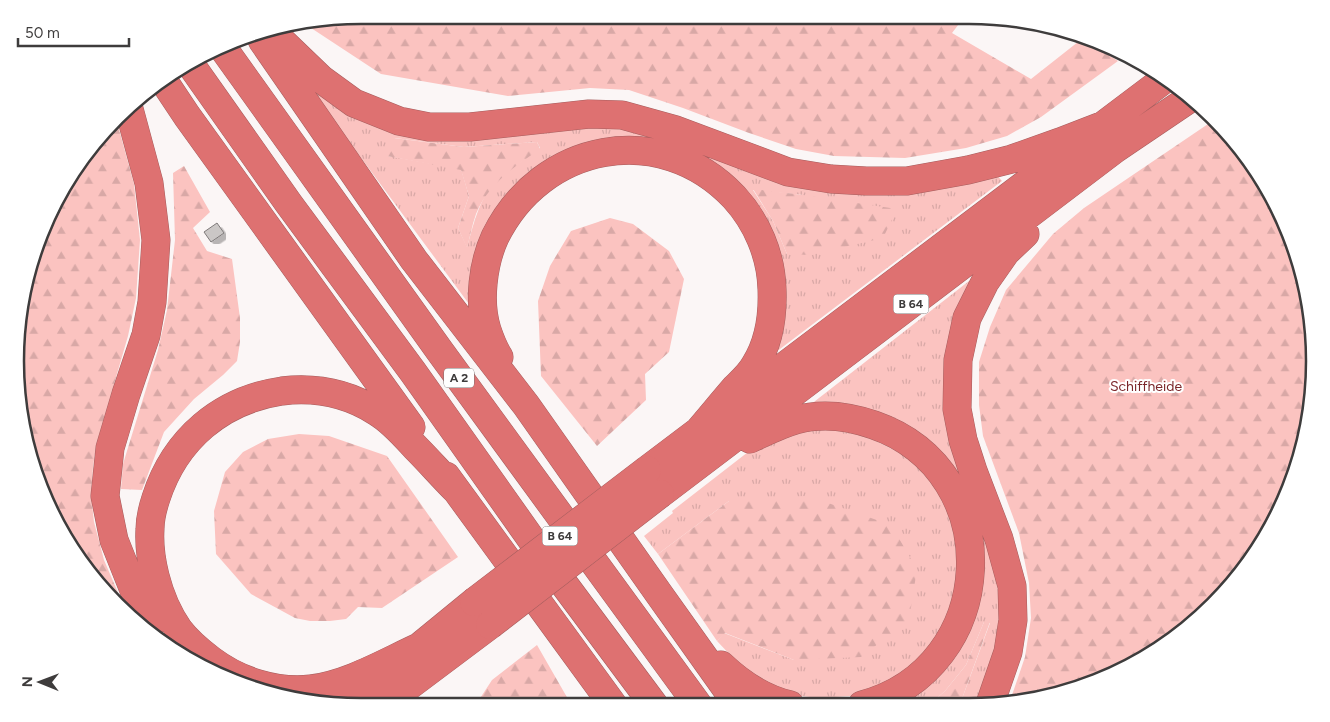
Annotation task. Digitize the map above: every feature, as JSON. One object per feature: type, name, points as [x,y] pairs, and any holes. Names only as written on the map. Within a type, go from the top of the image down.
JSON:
[{"type":"highway","points":[[275,35],[321,79],[354,104],[399,121],[429,127],[470,127],[589,114],[622,115],[676,130],[788,172],[831,179],[907,181],[968,170],[1012,159],[1104,125]]},
{"type":"highway","points":[[262,39],[414,260],[526,405],[733,698]]},
{"type":"highway","name":"A 2","points":[[226,52],[439,350],[693,698]]},
{"type":"highway","name":"A 2","points":[[193,68],[546,560],[649,698]]},
{"type":"highway","name":"B 64","points":[[353,698],[419,648],[474,602],[647,470],[1159,83]]},
{"type":"highway","points":[[167,86],[456,490],[608,698]]},
{"type":"highway","name":"B 64","points":[[393,698],[1115,149],[1185,102]]},
{"type":"highway","points":[[131,115],[149,183],[156,249],[152,302],[146,335],[110,448],[105,496],[114,540],[146,621]]},
{"type":"highway","points":[[992,698],[1008,652],[1013,620],[1012,586],[999,538],[963,440],[957,409],[958,360],[967,318],[985,282],[1006,252],[1115,149]]},
{"type":"highway","points":[[526,405],[498,355],[487,329],[484,312],[484,276],[493,242],[510,211],[522,197],[534,184],[564,165],[580,158],[615,151],[651,152],[668,156],[700,169],[727,190],[750,217],[762,240],[770,265],[773,299],[768,334],[755,366],[696,434]]},
{"type":"highway","points":[[222,668],[192,645],[180,631],[161,600],[152,563],[150,545],[150,527],[155,504],[168,469],[190,438],[216,415],[253,397],[293,390],[331,392],[356,400],[392,422],[456,490]]},
{"type":"highway","points":[[707,459],[792,421],[829,416],[865,422],[898,436],[927,458],[950,486],[965,519],[969,536],[971,572],[965,608],[950,639],[929,667],[901,688],[881,698]]},
{"type":"highway","points":[[659,594],[723,666],[752,689],[770,698]]},
{"type":"highway","points":[[275,687],[310,689],[330,685],[348,680],[419,648]]},
{"type":"highway","points":[[410,698],[451,654]]},
{"type":"highway","points":[[592,676],[603,698]]},
{"type":"green space","points":[[339,24],[959,24],[952,33],[1031,79],[1078,42],[1098,49],[1118,61],[1041,117],[1007,136],[966,148],[905,158],[834,156],[796,149],[629,90],[590,88],[508,96],[381,74],[311,28]]},
{"type":"green space","points":[[302,78],[350,109],[621,125],[736,166],[996,174],[1002,181],[776,352],[784,279],[691,154],[532,172],[472,302],[469,304]],"holes":[[[395,138],[464,147],[537,142],[540,148],[510,170],[490,189],[479,208],[467,247],[458,228],[469,196],[461,169],[388,156]],[[753,190],[803,195],[787,254],[773,221]]]},
{"type":"green space","name":"Schiffheide","points":[[1208,124],[1223,139],[1261,192],[1281,232],[1295,274],[1306,339],[1306,383],[1300,427],[1281,490],[1261,530],[1223,583],[1191,615],[1138,653],[1098,673],[1056,687],[1012,695],[1025,657],[1031,618],[1029,583],[1019,533],[983,436],[979,405],[979,362],[990,327],[1006,290],[1053,234],[1084,208]]},
{"type":"green space","points":[[119,127],[134,184],[140,240],[136,298],[128,336],[96,446],[93,467],[91,495],[94,522],[104,560],[119,595],[93,566],[69,530],[49,490],[30,427],[24,383],[24,339],[30,295],[49,232],[69,192],[93,156]]},
{"type":"green space","points":[[394,138],[464,147],[537,142],[540,149],[511,170],[487,194],[476,214],[467,248],[458,228],[469,196],[461,170],[387,156]]},
{"type":"green space","points":[[184,166],[210,212],[193,228],[207,251],[232,259],[240,318],[240,342],[237,361],[194,399],[164,432],[142,490],[121,489],[123,464],[158,350],[167,310],[175,240],[173,173]]},
{"type":"green space","points":[[753,189],[897,209],[883,238],[810,255],[787,254],[773,221]]},
{"type":"green space","points":[[610,218],[633,224],[669,251],[684,279],[669,352],[645,374],[646,400],[597,446],[541,376],[538,301],[550,266],[571,231]]},
{"type":"green space","points":[[969,281],[972,286],[950,361],[999,588],[1001,618],[996,650],[980,698],[962,698],[990,623],[984,622],[966,665],[945,691],[937,698],[897,698],[961,640],[956,479],[810,405]]},
{"type":"green space","points":[[832,428],[862,434],[908,457],[939,491],[957,537],[957,590],[938,635],[909,670],[865,693],[851,696],[820,698],[790,695],[750,676],[717,641],[724,633],[794,660],[729,501],[658,554],[644,536],[673,513],[672,511],[748,452],[795,433]]},
{"type":"green space","points":[[299,434],[329,436],[387,456],[458,557],[382,608],[358,607],[346,619],[310,621],[295,618],[251,594],[216,554],[214,511],[225,472],[243,452],[268,439]]},
{"type":"green space","points":[[808,496],[891,525],[917,569],[909,620],[861,657],[794,660],[725,633],[717,641],[658,554],[729,501]]},
{"type":"green space","points":[[984,622],[990,622],[962,698],[937,698],[966,665]]},
{"type":"green space","points":[[537,645],[567,698],[480,698],[492,680]]},
{"type":"building","points":[[217,223],[224,233],[211,242],[204,232]]}]
